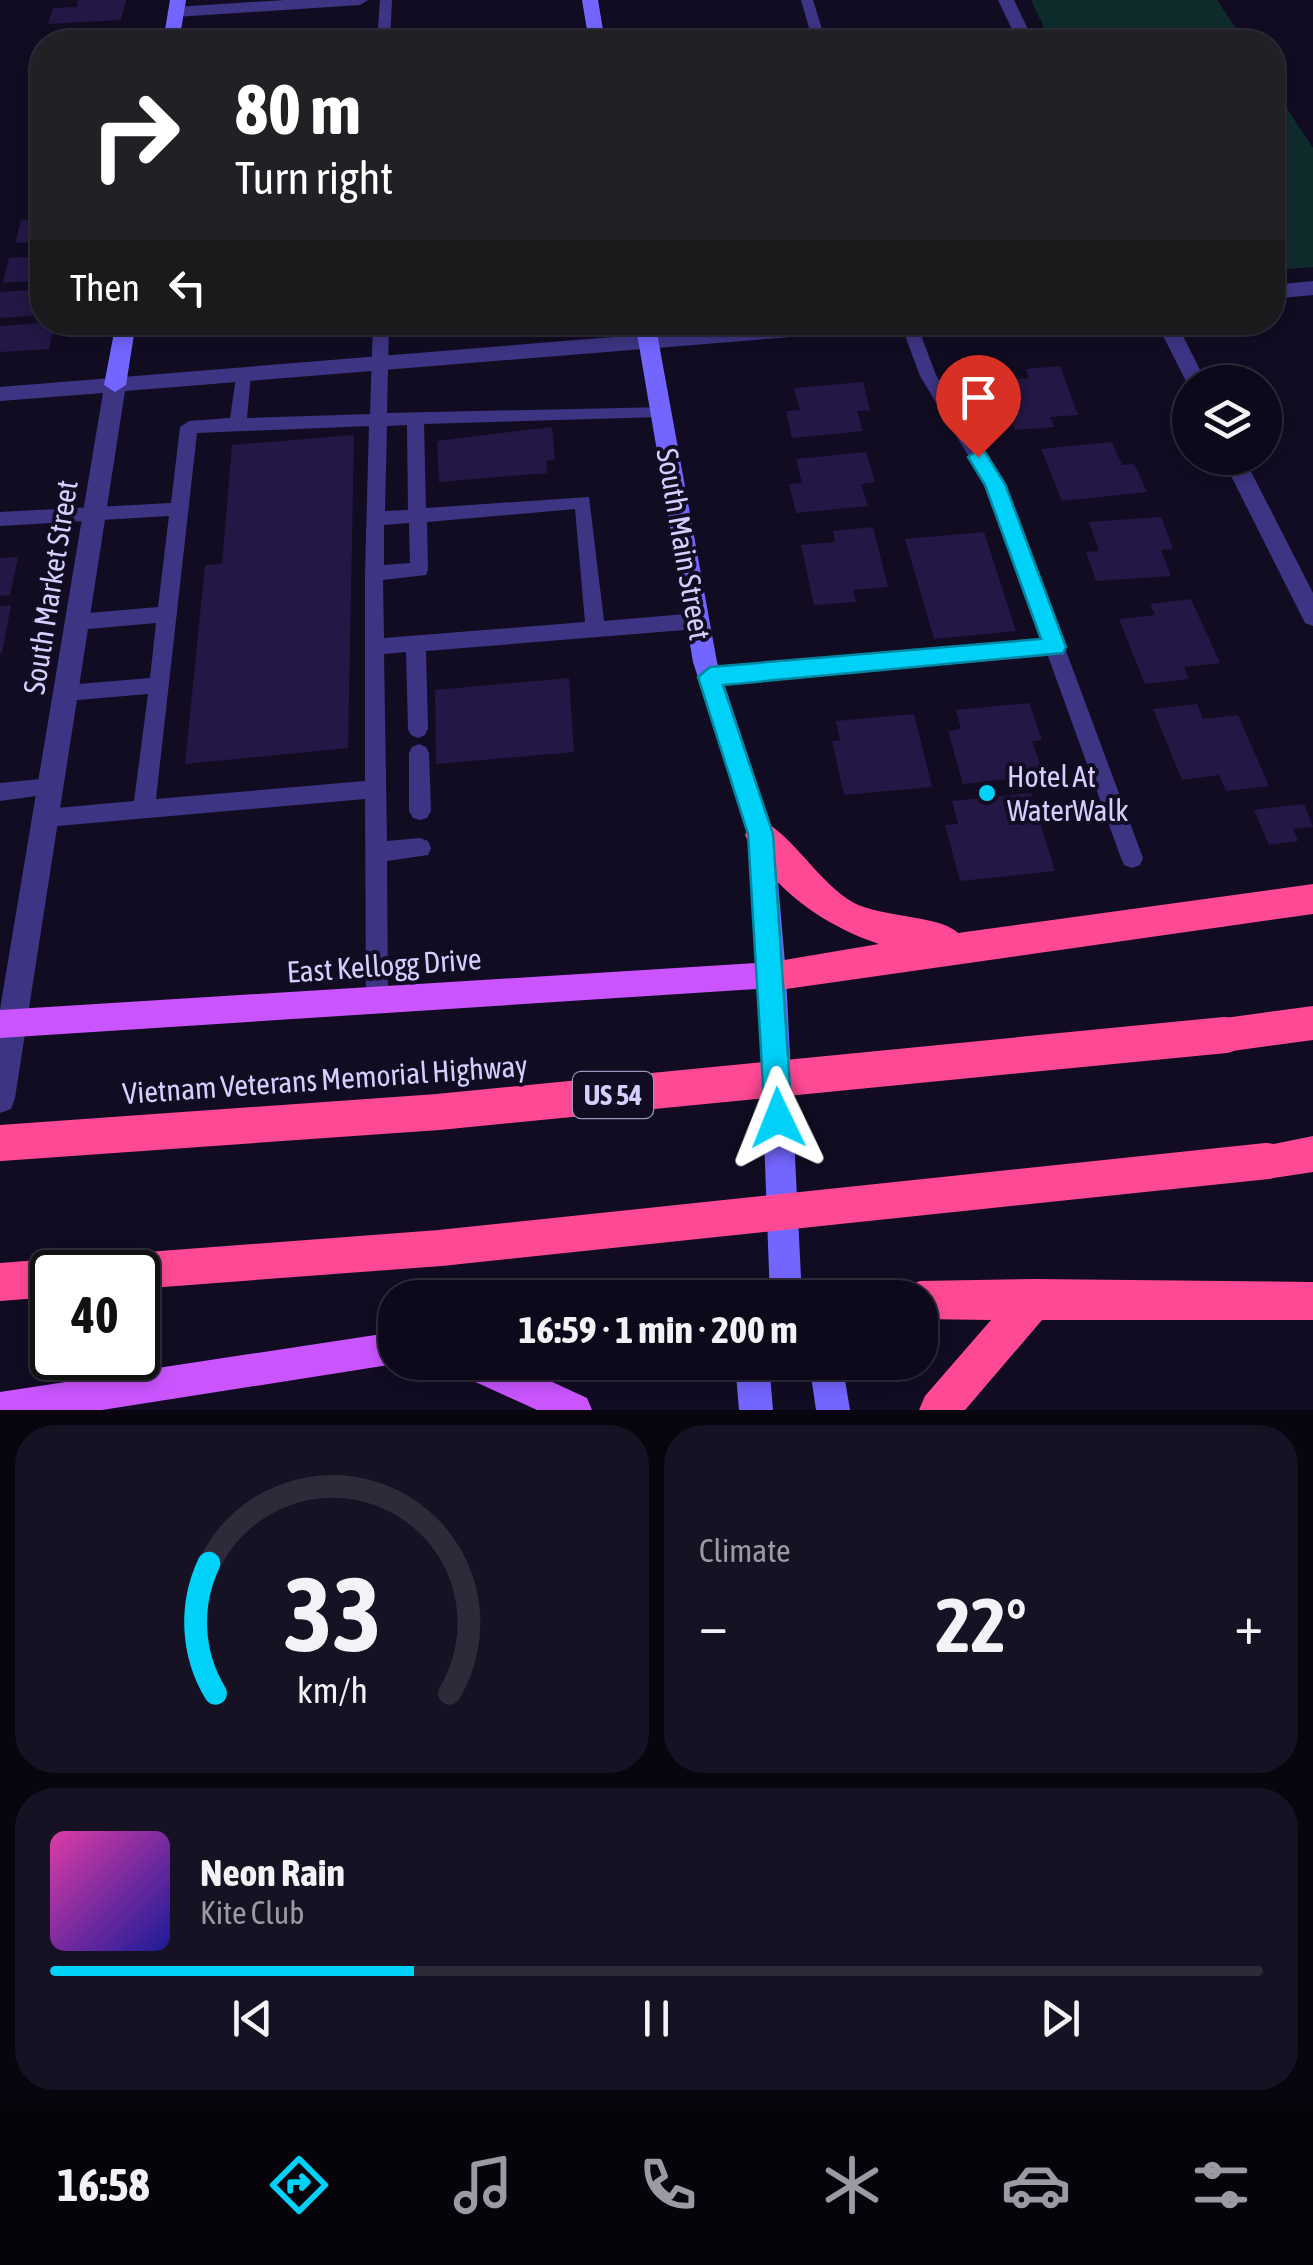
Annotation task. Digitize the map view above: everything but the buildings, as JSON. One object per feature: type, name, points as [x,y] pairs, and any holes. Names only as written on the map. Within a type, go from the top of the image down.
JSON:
[{"type":"highway","points":[[760,834],[791,873],[834,913],[885,933],[986,945]]},
{"type":"highway","points":[[772,975],[1313,898]]},
{"type":"highway","name":"Vietnam Veterans Memorial Highway","points":[[0,1144],[458,1110],[1313,1023]]},
{"type":"highway","points":[[160,1269],[440,1248],[1313,1154]]},
{"type":"highway","points":[[0,1282],[30,1280]]},
{"type":"highway","points":[[938,1410],[1034,1298]]},
{"type":"highway","points":[[938,1300],[1313,1300]]},
{"type":"main road","name":"East Kellogg Drive","points":[[6,1024],[772,975]]},
{"type":"main road","points":[[0,1409],[378,1351]]},
{"type":"main road","points":[[510,1380],[576,1410]]},
{"type":"street","points":[[176,6],[360,0]]},
{"type":"street","points":[[590,0],[596,30]]},
{"type":"street","points":[[1006,0],[1020,30]]},
{"type":"street","points":[[1285,291],[1313,288]]},
{"type":"street","name":"South Market Street","points":[[0,1098],[6,1024],[46,818],[124,335]]},
{"type":"street","points":[[0,394],[381,364],[630,335]]},
{"type":"street","name":"South Main Street","points":[[647,335],[697,621],[710,677],[760,834],[772,975],[785,1280]]},
{"type":"street","points":[[1172,335],[1188,365]]},
{"type":"street","points":[[1242,475],[1313,616]]},
{"type":"street","points":[[754,1380],[756,1410]]},
{"type":"street","points":[[828,1380],[834,1410]]},
{"type":"lane","points":[[385,30],[386,0]]},
{"type":"lane","points":[[807,0],[816,30]]},
{"type":"lane","points":[[377,1000],[374,573],[381,335]]},
{"type":"lane","points":[[913,335],[928,376],[995,484],[1132,858]]},
{"type":"lane","points":[[238,424],[242,375]]},
{"type":"lane","points":[[144,809],[189,427],[660,411]]},
{"type":"lane","points":[[374,573],[419,570],[416,420]]},
{"type":"lane","points":[[376,519],[583,502],[595,629]]},
{"type":"lane","points":[[0,519],[180,509]]},
{"type":"lane","points":[[77,622],[167,614]]},
{"type":"lane","points":[[375,647],[697,621]]},
{"type":"lane","points":[[412,730],[408,710],[418,698],[416,645]]},
{"type":"lane","points":[[710,677],[1055,647]]},
{"type":"lane","points":[[66,692],[159,685]]},
{"type":"lane","points":[[412,753],[420,803]]},
{"type":"lane","points":[[0,792],[51,787]]},
{"type":"lane","points":[[46,818],[374,788]]},
{"type":"lane","points":[[374,852],[420,848]]},
{"type":"green space","points":[[1031,0],[1217,0],[1237,30],[1045,30]]},
{"type":"green space","points":[[1285,106],[1313,148],[1313,267],[1285,269]]},
{"type":"place","name":"Hotel At WaterWalk","points":[[987,793]]},
{"type":"route","points":[[778,1118],[772,975],[760,834],[710,677],[1055,647],[995,484],[978,457]]}]
